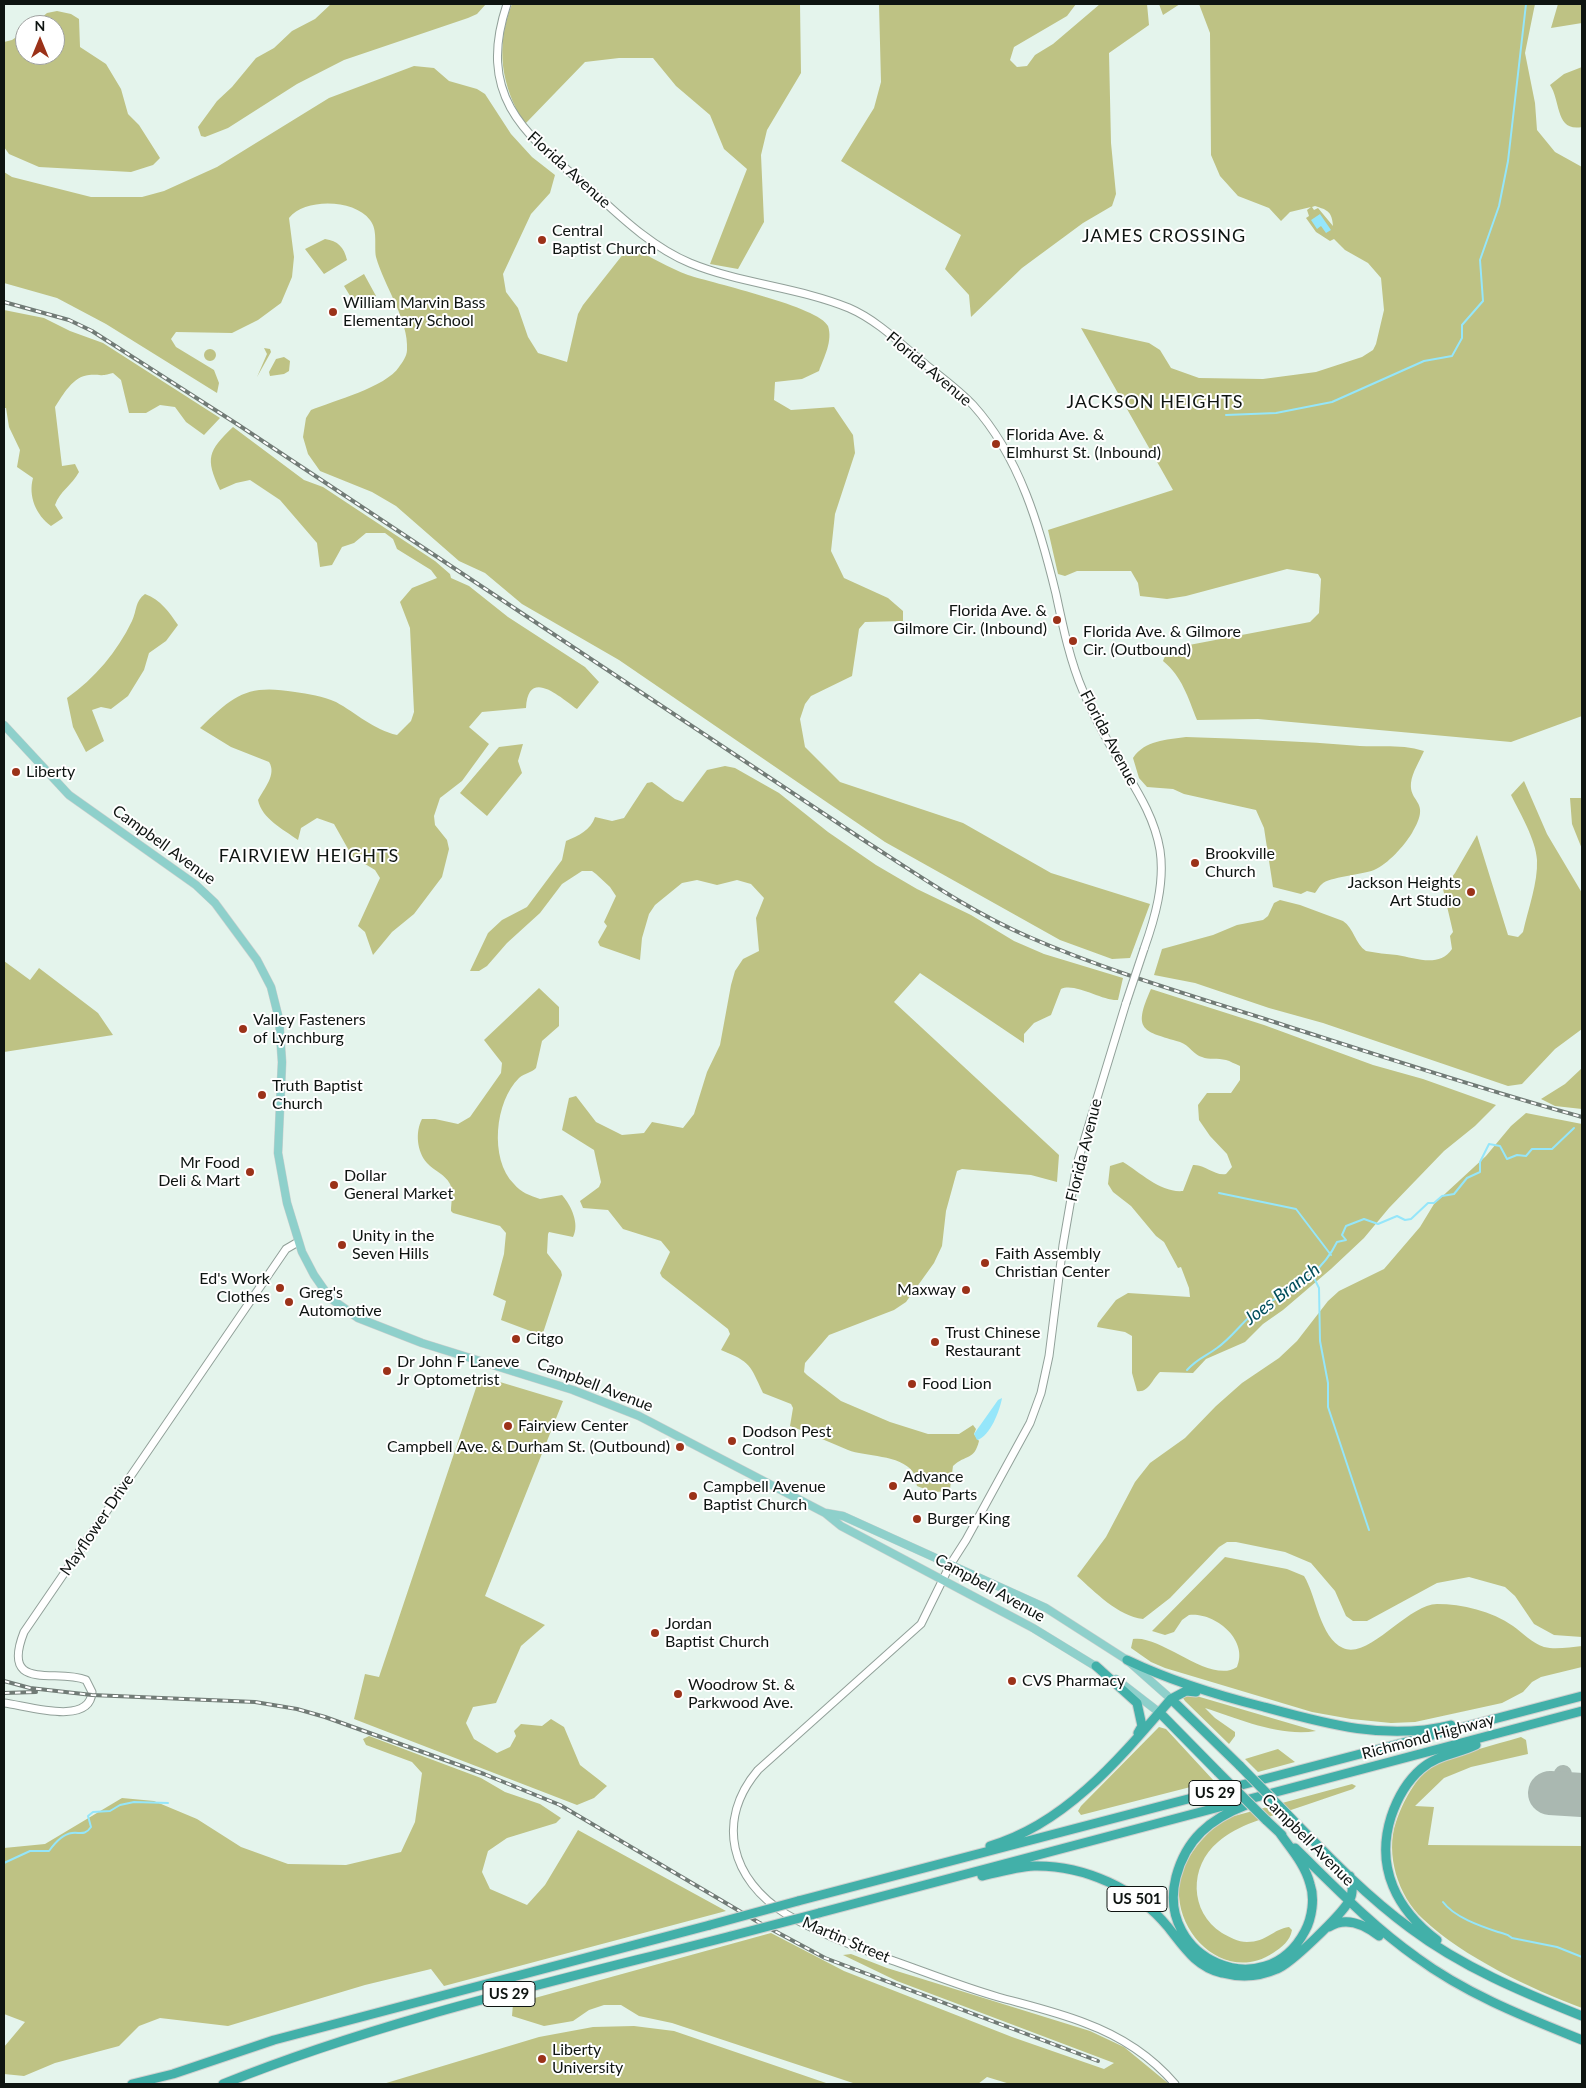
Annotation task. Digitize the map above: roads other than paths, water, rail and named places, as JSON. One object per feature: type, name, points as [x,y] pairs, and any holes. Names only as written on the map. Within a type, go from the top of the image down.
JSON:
[{"type":"highway","points":[[1127,1660],[1164,1678],[1241,1701],[1354,1729],[1380,1732],[1416,1731],[1528,1710]]},
{"type":"highway","points":[[1096,1666],[1137,1703],[1142,1726],[1132,1744]]},
{"type":"highway","points":[[902,1874],[999,1843],[1034,1827],[1078,1796],[1132,1744],[1171,1700],[1186,1691],[1241,1701]]},
{"type":"highway","name":"US 29","points":[[147,2084],[274,2040],[1582,1696]]},
{"type":"highway","name":"Campbell Avenue","points":[[1171,1700],[1350,1876],[1410,1929],[1484,1974],[1582,2016]]},
{"type":"highway","name":"Richmond Highway","points":[[1281,1791],[1582,1711]]},
{"type":"highway","name":"Campbell Avenue","points":[[1160,1713],[1349,1901],[1415,1957],[1499,2006],[1582,2040]]},
{"type":"highway","points":[[1484,1974],[1416,1923],[1393,1888],[1386,1869],[1386,1847],[1393,1811],[1410,1780],[1435,1759],[1472,1747],[1495,1735]]},
{"type":"highway","points":[[1279,1832],[1302,1864],[1311,1884],[1312,1908],[1308,1925],[1300,1941],[1284,1957],[1270,1964],[1252,1969],[1239,1969],[1215,1963],[1200,1954],[1188,1942],[1178,1924],[1174,1902],[1175,1881],[1180,1862],[1189,1844],[1200,1831],[1217,1818],[1281,1791]]},
{"type":"highway","name":"US 29","points":[[223,2084],[289,2058],[369,2032],[1281,1791]]},
{"type":"highway","name":"US 501","points":[[920,1886],[1032,1866],[1053,1866],[1088,1874],[1116,1886],[1152,1911],[1190,1955],[1202,1965],[1220,1973],[1240,1977],[1279,1969],[1319,1934],[1334,1924],[1360,1924],[1415,1957]]},
{"type":"highway","points":[[1319,1934],[1349,1901],[1353,1890],[1350,1876]]},
{"type":"highway","points":[[132,2084],[173,2074]]},
{"type":"main road","name":"Florida Avenue","points":[[507,4],[497,40],[496,57],[501,83],[510,107],[523,128],[537,143],[614,210],[666,251],[692,264],[822,299],[848,307],[868,318],[965,398],[989,425],[1022,486],[1035,516],[1081,688],[1116,756],[1148,808],[1156,836],[1161,862],[1159,892],[1144,949],[1077,1164],[1063,1245],[1049,1356],[1041,1393],[1020,1445],[950,1565],[921,1624]]},
{"type":"main road","name":"Campbell Avenue","points":[[4,725],[69,794],[196,885],[215,903],[257,960],[271,987],[279,1020],[282,1062],[278,1153],[287,1203],[298,1242],[324,1290],[338,1305],[358,1318],[422,1343],[573,1390],[639,1416],[825,1512],[841,1526],[1033,1628],[1096,1666],[1160,1713]]},
{"type":"main road","name":"Mayflower Drive","points":[[4,1703],[68,1712],[78,1710],[88,1703],[92,1692],[86,1680],[37,1676],[23,1670],[19,1665],[18,1656],[24,1632],[286,1249],[298,1242]]},
{"type":"main road","name":"Campbell Avenue","points":[[825,1512],[843,1516],[1046,1608],[1127,1660],[1171,1700]]},
{"type":"main road","name":"Martin Street","points":[[921,1624],[905,1641],[838,1696],[750,1780],[742,1790],[733,1817],[734,1846],[743,1870],[750,1881],[779,1908],[830,1937],[970,1989],[1085,2023],[1133,2047],[1150,2059],[1175,2084]]},
{"type":"water","points":[[1320,214],[1331,230],[1326,233],[1321,226],[1317,229],[1311,220]]},
{"type":"water","points":[[1002,1398],[997,1416],[990,1429],[982,1438],[977,1440],[974,1434],[998,1400]]},
{"type":"waterway","points":[[1226,415],[1276,413],[1332,402],[1424,361],[1452,356],[1462,338],[1462,325],[1483,301],[1480,260],[1499,206],[1508,161],[1526,4]]},
{"type":"waterway","name":"Joes Branch","points":[[1187,1370],[1198,1360],[1223,1344],[1254,1312],[1294,1288],[1313,1273],[1330,1254],[1337,1242],[1346,1240],[1342,1235],[1346,1226],[1364,1219],[1378,1224],[1397,1216],[1405,1220],[1411,1219],[1428,1203],[1434,1203],[1442,1196],[1454,1194],[1467,1178],[1480,1172],[1480,1162],[1489,1144],[1500,1146],[1507,1159],[1517,1155],[1526,1156],[1532,1149],[1552,1149],[1574,1128]]},
{"type":"waterway","points":[[1219,1193],[1296,1209],[1331,1255]]},
{"type":"waterway","points":[[1314,1274],[1313,1276],[1319,1288],[1320,1341],[1328,1383],[1328,1407],[1369,1530]]},
{"type":"waterway","points":[[4,1863],[30,1851],[49,1851],[65,1835],[87,1832],[91,1827],[88,1816],[93,1812],[110,1811],[120,1805],[134,1802],[168,1803]]},
{"type":"waterway","points":[[1443,1902],[1460,1917],[1476,1924],[1507,1934],[1512,1938],[1557,1947],[1582,1957]]},
{"type":"railway","points":[[4,302],[69,320],[92,331],[237,424],[865,841],[945,892],[1007,927],[1088,961],[1149,982],[1426,1070],[1582,1117]]},
{"type":"railway","points":[[4,1681],[30,1688],[92,1695],[255,1702],[297,1709],[325,1717],[484,1774],[560,1805],[758,1922],[825,1958],[1098,2061]]},
{"type":"railway","points":[[4,1693],[36,1692]]},
{"type":"place","name":"Central Baptist Church","points":[[542,240]]},
{"type":"place","name":"William Marvin Bass Elementary School","points":[[333,312]]},
{"type":"place","name":"Florida Ave. & Elmhurst St. (Inbound)","points":[[996,444]]},
{"type":"place","name":"Florida Ave. & Gilmore Cir. (Inbound)","points":[[1057,620]]},
{"type":"place","name":"Florida Ave. & Gilmore Cir. (Outbound)","points":[[1073,641]]},
{"type":"place","name":"Liberty","points":[[16,772]]},
{"type":"place","name":"Brookville Church","points":[[1195,863]]},
{"type":"place","name":"Jackson Heights Art Studio","points":[[1471,892]]},
{"type":"place","name":"Valley Fasteners of Lynchburg","points":[[243,1029]]},
{"type":"place","name":"Truth Baptist Church","points":[[262,1095]]},
{"type":"place","name":"Mr Food Deli & Mart","points":[[250,1172]]},
{"type":"place","name":"Dollar General Market","points":[[334,1185]]},
{"type":"place","name":"Unity in the Seven Hills","points":[[342,1245]]},
{"type":"place","name":"Faith Assembly Christian Center","points":[[985,1263]]},
{"type":"place","name":"Ed's Work Clothes","points":[[280,1288]]},
{"type":"place","name":"Maxway","points":[[966,1290]]},
{"type":"place","name":"Greg's Automotive","points":[[289,1302]]},
{"type":"place","name":"Citgo","points":[[516,1339]]},
{"type":"place","name":"Trust Chinese Restaurant","points":[[935,1342]]},
{"type":"place","name":"Dr John F Laneve Jr Optometrist","points":[[387,1371]]},
{"type":"place","name":"Food Lion","points":[[912,1384]]},
{"type":"place","name":"Fairview Center","points":[[508,1426]]},
{"type":"place","name":"Dodson Pest Control","points":[[732,1441]]},
{"type":"place","name":"Campbell Ave. & Durham St. (Outbound)","points":[[680,1447]]},
{"type":"place","name":"Advance Auto Parts","points":[[893,1486]]},
{"type":"place","name":"Campbell Avenue Baptist Church","points":[[693,1496]]},
{"type":"place","name":"Burger King","points":[[917,1519]]},
{"type":"place","name":"Jordan Baptist Church","points":[[655,1633]]},
{"type":"place","name":"CVS Pharmacy","points":[[1012,1681]]},
{"type":"place","name":"Woodrow St. & Parkwood Ave.","points":[[678,1694]]},
{"type":"place","name":"Liberty University","points":[[542,2059]]},
{"type":"district","name":"JAMES CROSSING","points":[[1164,236]]},
{"type":"district","name":"JACKSON HEIGHTS","points":[[1155,402]]},
{"type":"district","name":"FAIRVIEW HEIGHTS","points":[[309,856]]}]
